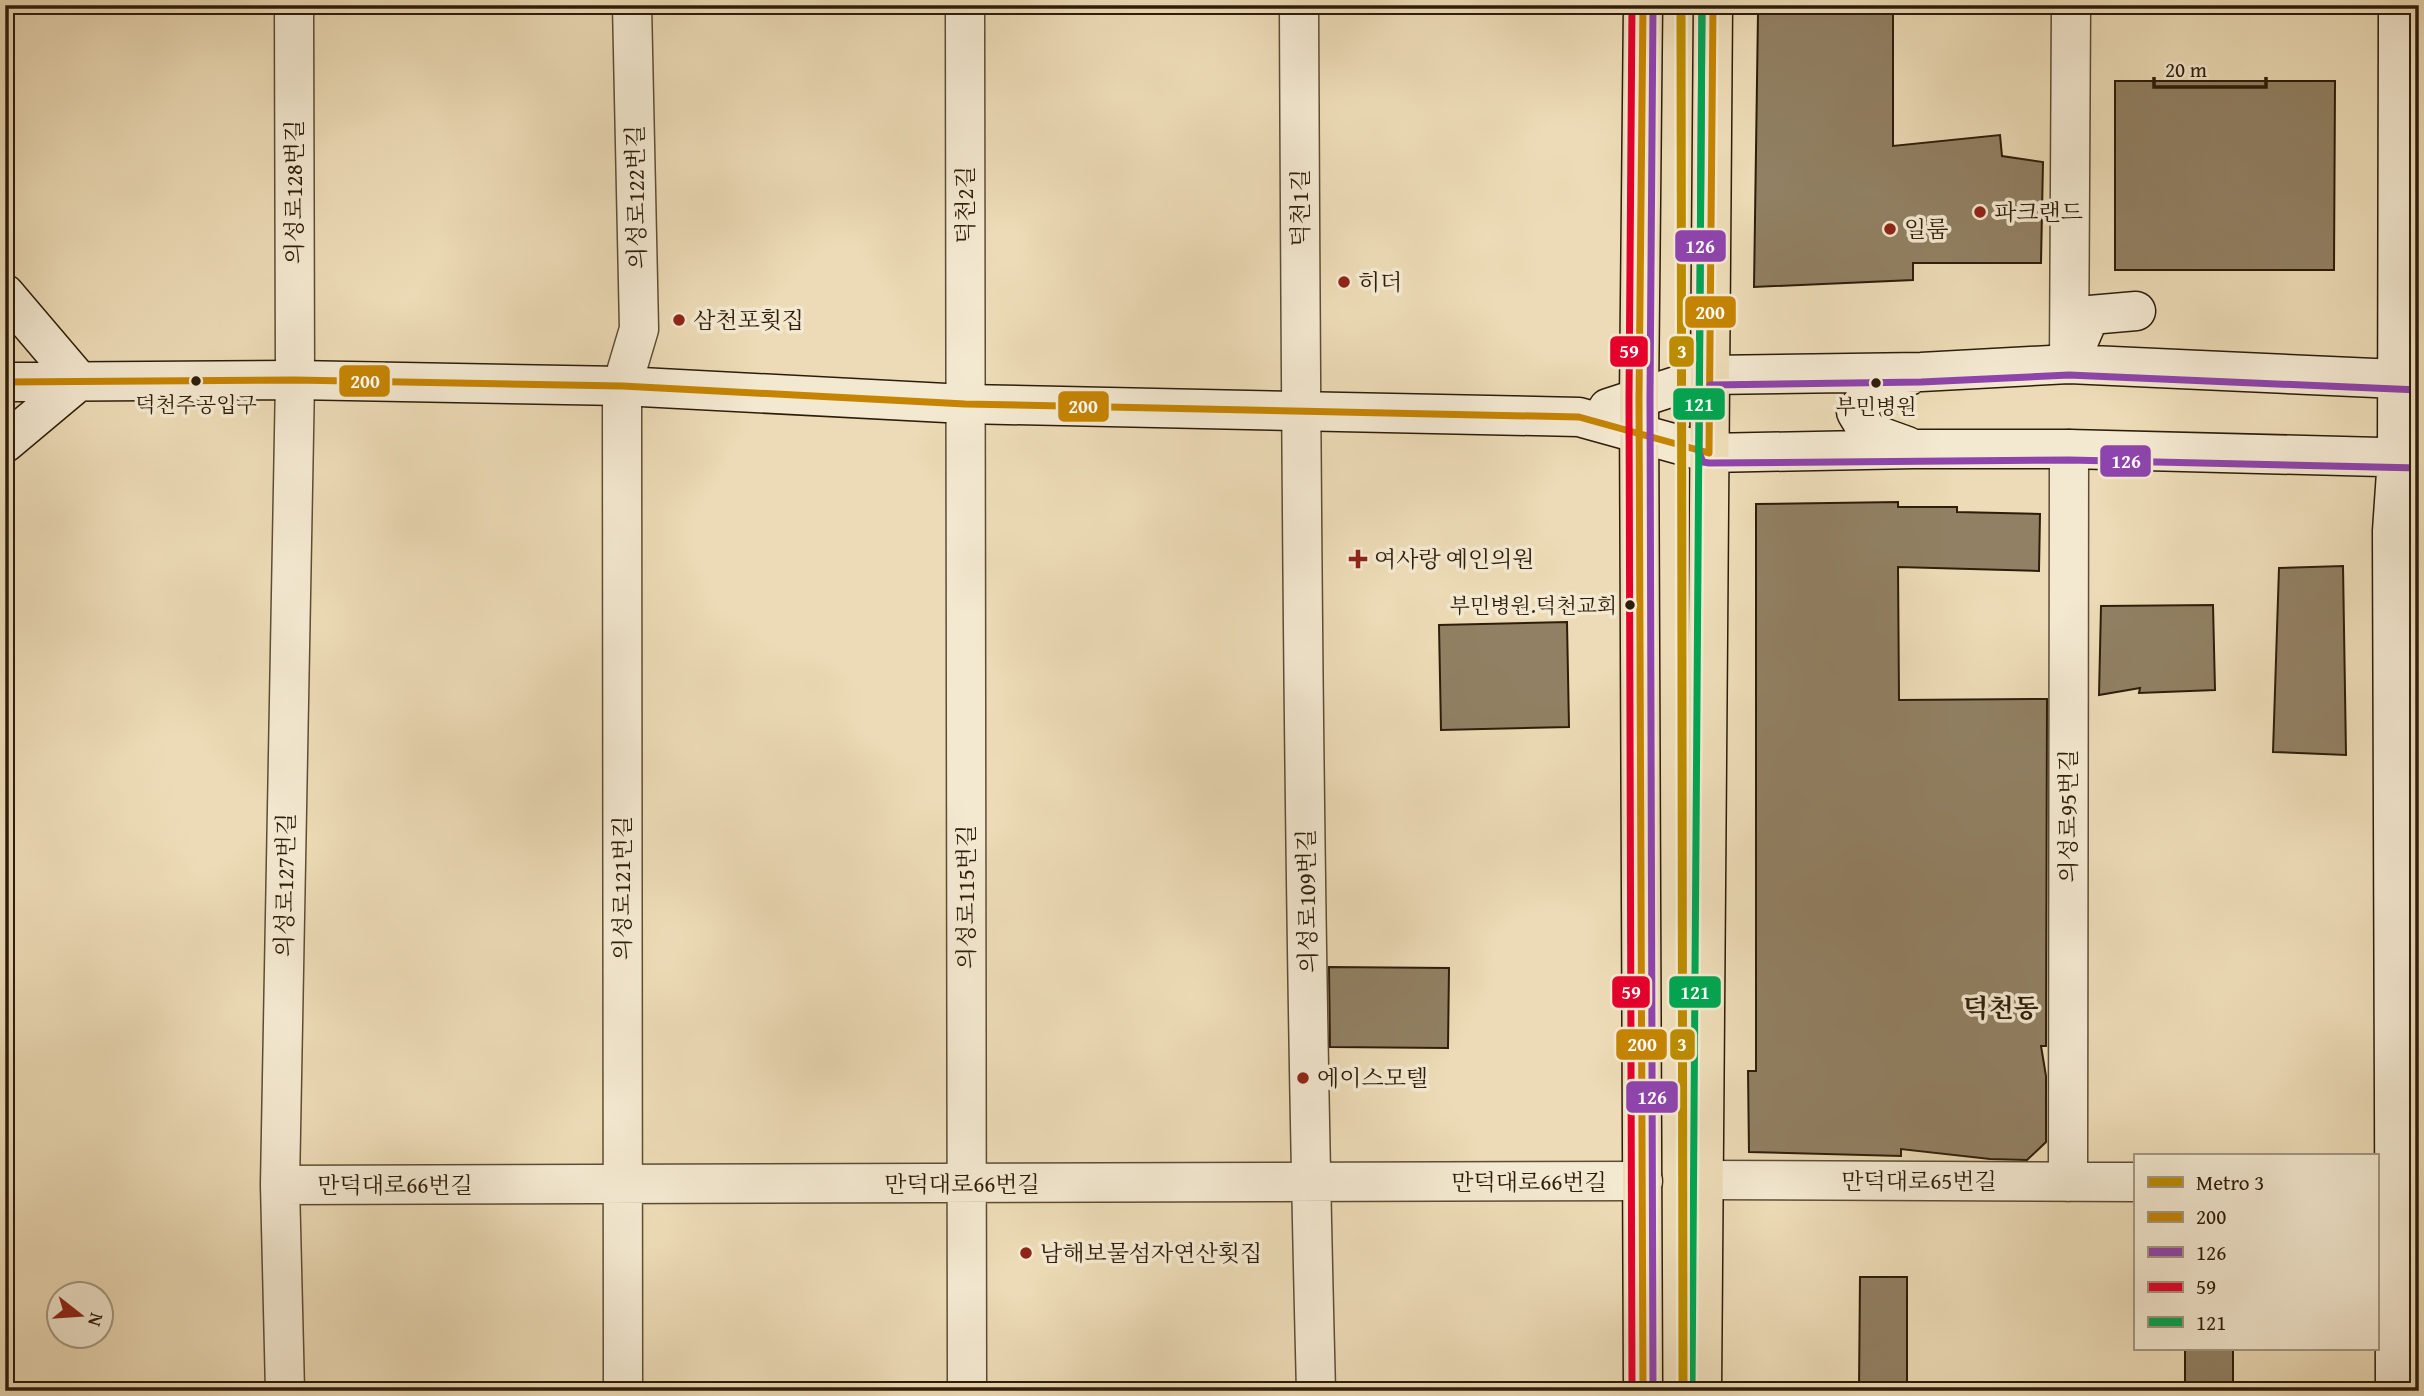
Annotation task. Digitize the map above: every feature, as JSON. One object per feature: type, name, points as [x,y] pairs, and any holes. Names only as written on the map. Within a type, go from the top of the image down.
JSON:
[{"type":"main road","points":[[1643,5],[1640,416],[1643,1391]]},
{"type":"main road","points":[[1702,1391],[1713,5]]},
{"type":"street","name":"의성로128번길","points":[[294,5],[295,380]]},
{"type":"street","name":"의성로122번길","points":[[622,386],[639,329],[632,5]]},
{"type":"street","name":"덕천2길","points":[[965,5],[965,404]]},
{"type":"street","name":"덕천1길","points":[[1299,5],[1300,411]]},
{"type":"street","points":[[2069,364],[2071,5]]},
{"type":"street","points":[[2395,1391],[2397,1182],[2392,531],[2408,458],[2398,5]]},
{"type":"street","points":[[5,294],[79,381]]},
{"type":"street","points":[[2069,364],[2090,315],[2136,311]]},
{"type":"street","points":[[1640,416],[1710,374],[1921,372],[2069,364],[2408,380]]},
{"type":"street","points":[[1914,449],[1868,432],[1856,412],[1874,388],[1921,372]]},
{"type":"street","points":[[5,382],[295,380],[622,386],[965,404],[1640,416],[1709,453],[2069,449],[2408,458]]},
{"type":"street","name":"의성로127번길","points":[[285,1391],[280,1185],[295,380]]},
{"type":"street","points":[[5,443],[79,381]]},
{"type":"street","name":"의성로121번길","points":[[622,386],[623,1391]]},
{"type":"street","name":"의성로115번길","points":[[965,404],[967,1391]]},
{"type":"street","name":"의성로109번길","points":[[1300,411],[1316,1391]]},
{"type":"street","points":[[1914,449],[1935,429],[2027,429]]},
{"type":"street","name":"의성로95번길","points":[[2068,1182],[2069,449]]},
{"type":"street","name":"만덕대로65번길","points":[[1703,1180],[2134,1182]]},
{"type":"street","name":"만덕대로66번길","points":[[280,1185],[1643,1181]]},
{"type":"building","points":[[1893,11],[1893,146],[2000,135],[2002,156],[2043,162],[2041,263],[1913,263],[1913,280],[1754,287],[1758,13]]},
{"type":"building","points":[[2115,81],[2335,81],[2334,270],[2115,270]]},
{"type":"building","points":[[1898,502],[1898,507],[1957,507],[1957,512],[2040,514],[2039,571],[1898,567],[1899,700],[2047,699],[2046,1046],[2041,1046],[2046,1076],[2046,1142],[2027,1160],[1990,1159],[1901,1149],[1901,1156],[1749,1152],[1748,1071],[1756,1071],[1756,504]]},
{"type":"building","points":[[2343,566],[2346,755],[2273,752],[2279,568]]},
{"type":"building","points":[[2213,605],[2215,690],[2139,693],[2140,688],[2099,695],[2101,606]]},
{"type":"building","points":[[1567,622],[1569,727],[1441,730],[1439,625]]},
{"type":"building","points":[[1329,967],[1449,968],[1448,1048],[1330,1047]]},
{"type":"building","points":[[1860,1277],[1907,1277],[1907,1391],[1859,1391]]},
{"type":"building","points":[[2185,1350],[2233,1350],[2233,1391],[2185,1391]]},
{"type":"metro line","name":"3","points":[[1681,5],[1683,1391]]},
{"type":"transit line","name":"59","points":[[1632,5],[1629,398],[1632,1391]]},
{"type":"transit line","name":"200","points":[[1643,5],[1639,398],[1643,1391]]},
{"type":"transit line","name":"126","points":[[1653,5],[1650,398],[1653,1391]]},
{"type":"transit line","name":"126","points":[[1702,5],[1699,453],[1703,462],[2069,460],[2419,468]]},
{"type":"transit line","name":"121","points":[[1692,1391],[1702,5]]},
{"type":"transit line","name":"200","points":[[5,382],[295,380],[622,386],[965,404],[1579,417],[1709,453],[1713,5]]},
{"type":"transit line","name":"126","points":[[1710,385],[1921,382],[2069,375],[2419,390]]},
{"type":"place","name":"파크랜드","points":[[1980,212]]},
{"type":"place","name":"일룸","points":[[1890,229]]},
{"type":"place","name":"히더","points":[[1344,282]]},
{"type":"place","name":"삼천포횟집","points":[[679,320]]},
{"type":"place","name":"덕천주공입구","points":[[196,381]]},
{"type":"place","name":"부민병원","points":[[1876,383]]},
{"type":"place","name":"여사랑 예인의원","points":[[1358,559]]},
{"type":"place","name":"부민병원.덕천교회","points":[[1630,605]]},
{"type":"place","name":"에이스모텔","points":[[1303,1078]]},
{"type":"place","name":"남해보물섬자연산횟집","points":[[1026,1253]]},
{"type":"district","name":"덕천동","points":[[2001,1008]]}]
